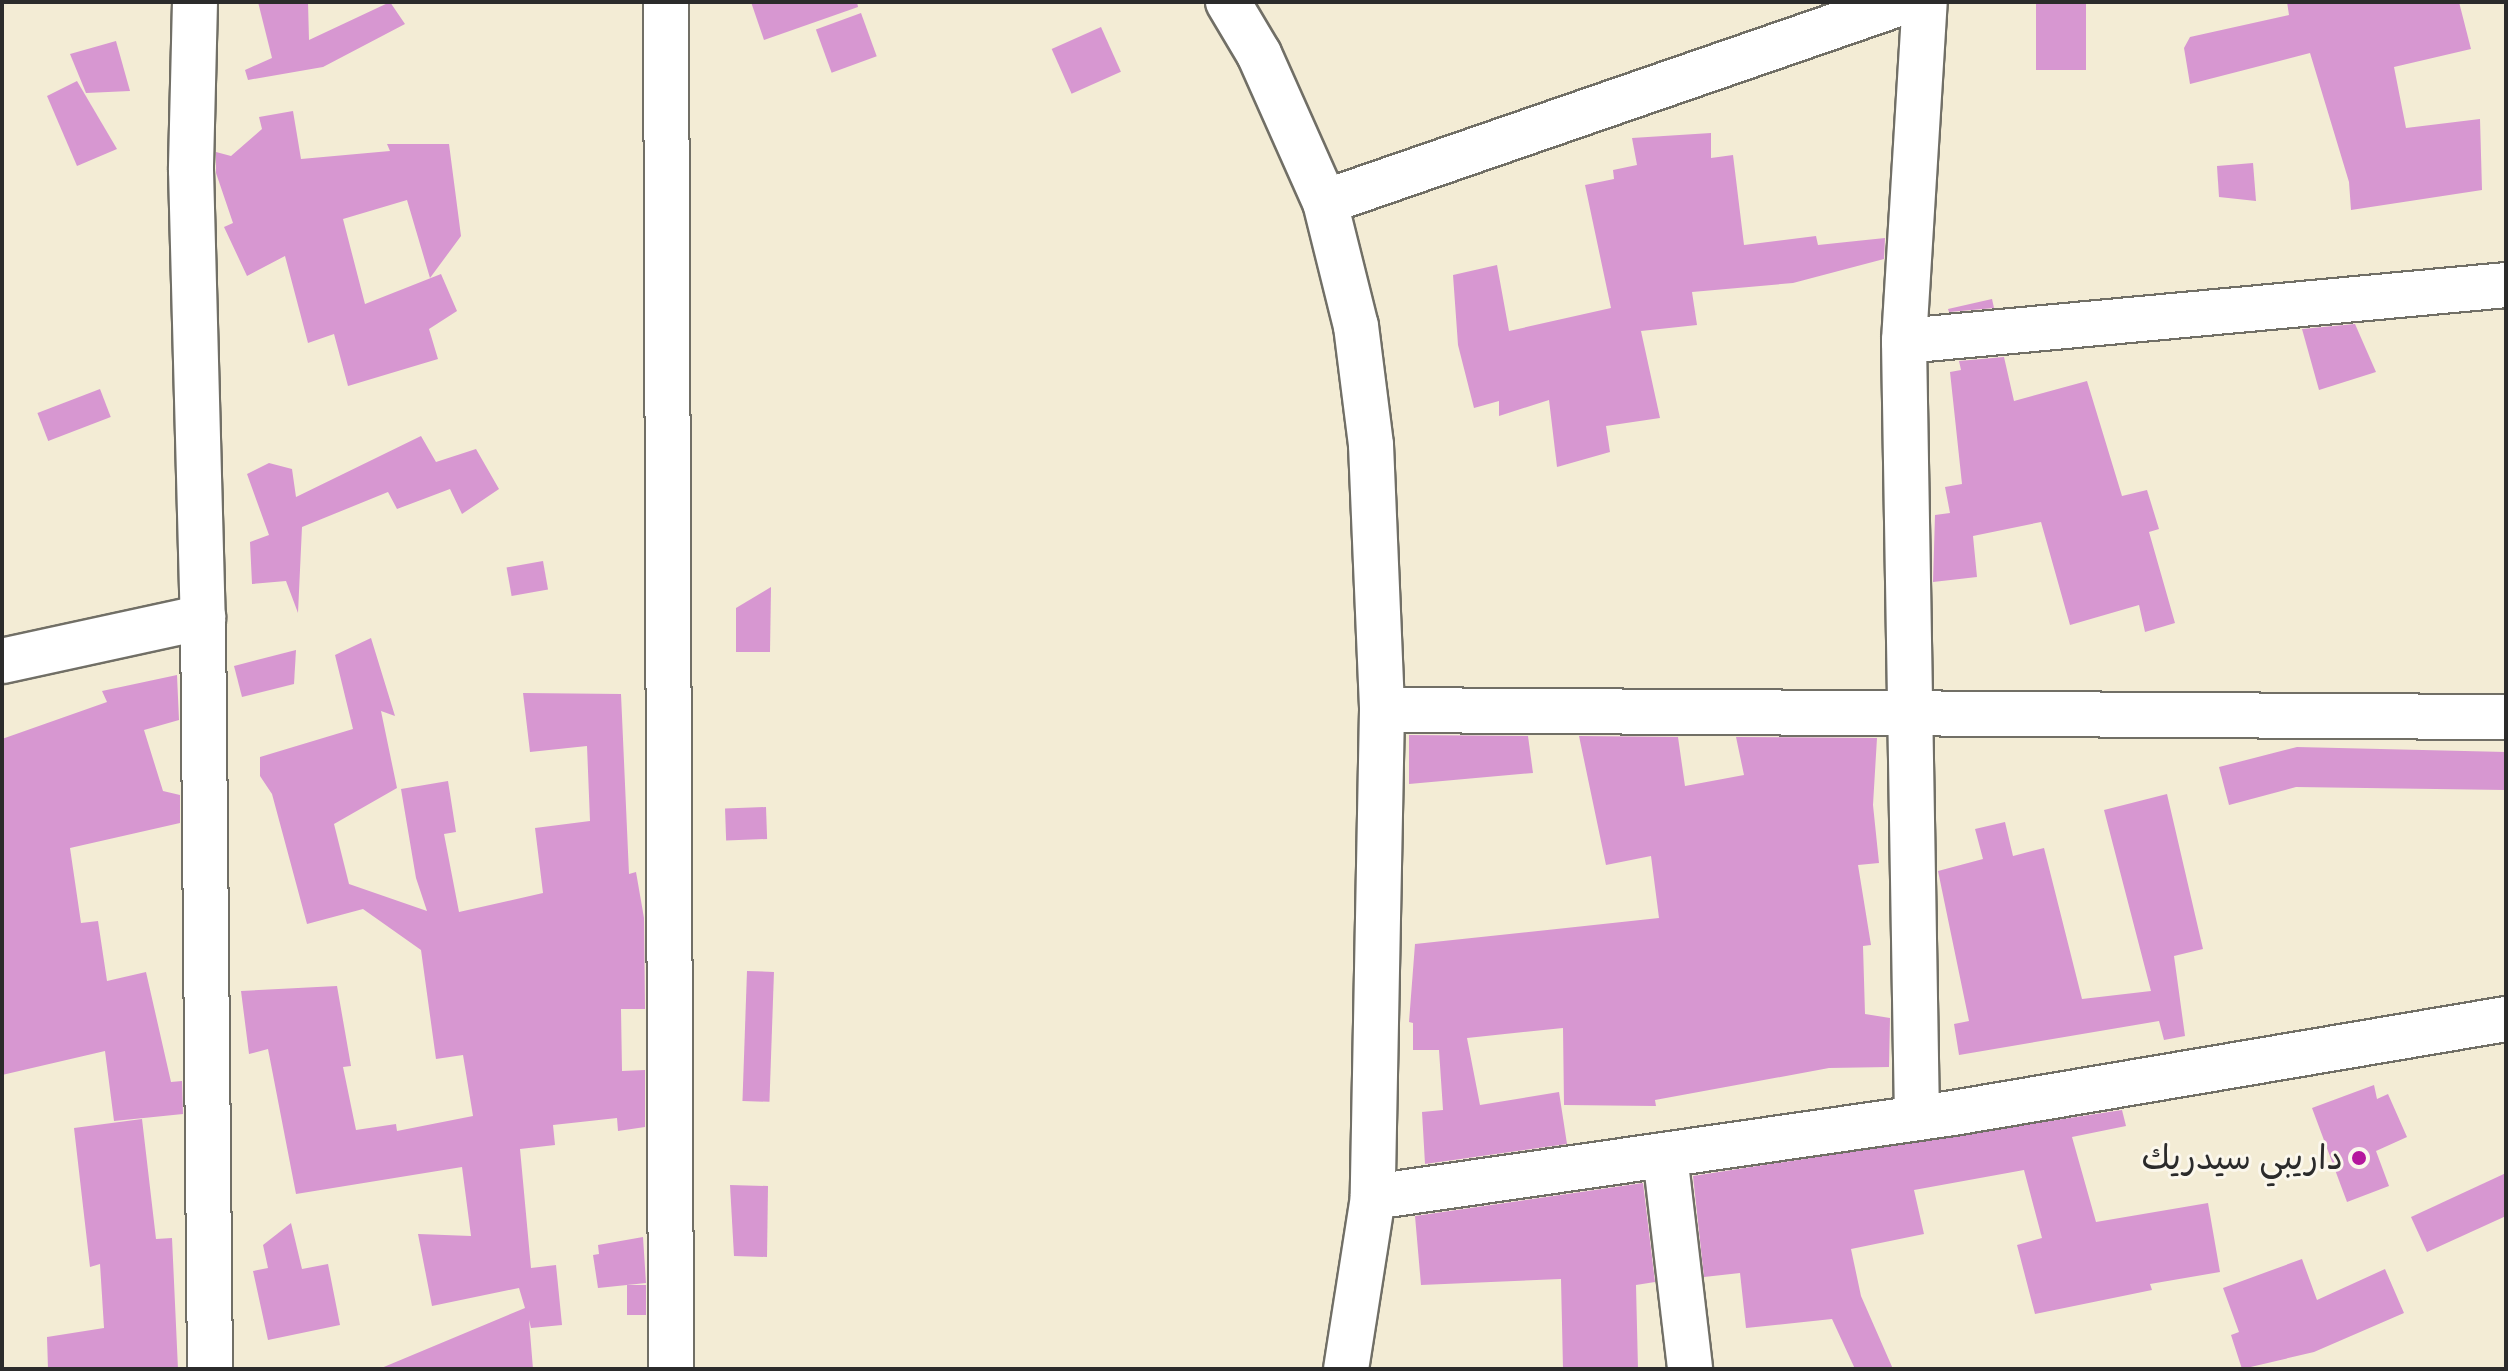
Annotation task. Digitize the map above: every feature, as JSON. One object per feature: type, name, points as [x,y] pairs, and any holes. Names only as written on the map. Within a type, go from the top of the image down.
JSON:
[{"type":"street","points":[[195,2],[191,170],[203,617],[210,1369]]},
{"type":"street","points":[[666,2],[671,1369]]},
{"type":"street","points":[[1228,2],[1259,54],[1325,202],[1356,326],[1371,445],[1382,710],[1373,1197],[1346,1369]]},
{"type":"street","points":[[1325,202],[1904,2]]},
{"type":"street","points":[[1917,1118],[1904,341],[1925,2]]},
{"type":"street","points":[[1904,341],[2506,285]]},
{"type":"street","points":[[2,661],[203,617]]},
{"type":"street","points":[[1382,710],[2506,717]]},
{"type":"street","points":[[1373,1197],[1917,1118],[2506,1019]]},
{"type":"street","points":[[1665,1155],[1690,1369]]},
{"type":"building","points":[[258,2],[308,2],[309,40],[390,2],[405,24],[323,67],[248,80],[245,70],[272,58]]},
{"type":"building","points":[[751,2],[857,2],[858,7],[764,40]]},
{"type":"building","points":[[2036,2],[2086,2],[2086,70],[2036,70]]},
{"type":"building","points":[[2287,2],[2459,2],[2471,49],[2394,67],[2406,128],[2480,119],[2482,190],[2351,210],[2349,182],[2310,53],[2190,84],[2184,48],[2190,37],[2289,15]]},
{"type":"building","points":[[861,13],[877,56],[832,73],[816,29]]},
{"type":"building","points":[[1101,27],[1121,72],[1072,94],[1052,49]]},
{"type":"building","points":[[116,41],[130,91],[86,93],[70,54]]},
{"type":"building","points":[[77,81],[117,149],[77,166],[47,96]]},
{"type":"building","points":[[293,111],[301,159],[390,151],[387,144],[449,144],[461,236],[430,278],[407,200],[343,219],[365,304],[441,274],[457,311],[429,329],[438,359],[348,386],[334,334],[308,343],[285,256],[247,276],[224,227],[233,223],[216,173],[216,152],[231,156],[262,129],[259,117]]},
{"type":"building","points":[[1711,133],[1711,158],[1733,155],[1744,245],[1816,236],[1818,245],[1885,238],[1884,259],[1793,283],[1692,292],[1697,325],[1641,331],[1660,418],[1606,426],[1610,452],[1557,467],[1549,400],[1499,416],[1499,401],[1474,408],[1458,345],[1453,275],[1497,265],[1509,331],[1611,308],[1585,185],[1614,179],[1613,170],[1637,165],[1632,138]]},
{"type":"building","points":[[2253,163],[2256,201],[2219,197],[2217,166]]},
{"type":"building","points":[[1992,299],[1994,308],[1949,312],[1948,309]]},
{"type":"building","points":[[2355,324],[2376,372],[2319,390],[2302,329]]},
{"type":"building","points":[[2004,357],[2014,401],[2087,381],[2122,496],[2147,490],[2159,529],[2149,532],[2175,623],[2145,632],[2139,605],[2070,625],[2041,522],[1973,536],[1977,577],[1933,582],[1935,515],[1950,513],[1945,487],[1962,484],[1950,372],[1961,370],[1959,361]]},
{"type":"building","points":[[100,389],[111,417],[48,441],[37,413]]},
{"type":"building","points":[[421,436],[436,462],[476,449],[499,489],[462,514],[450,489],[397,509],[388,492],[302,527],[298,613],[286,581],[252,584],[250,542],[269,535],[247,474],[269,463],[292,469],[296,497]]},
{"type":"building","points":[[543,561],[548,590],[512,596],[507,567]]},
{"type":"building","points":[[771,587],[770,652],[736,652],[736,608]]},
{"type":"building","points":[[371,638],[395,716],[381,711],[397,788],[334,824],[349,884],[427,911],[416,878],[401,789],[448,781],[456,832],[444,834],[459,912],[543,893],[535,828],[590,821],[587,746],[530,752],[523,693],[621,694],[629,874],[636,872],[644,918],[645,1009],[621,1009],[622,1071],[645,1070],[645,1127],[618,1131],[617,1118],[553,1125],[555,1145],[520,1149],[531,1268],[556,1265],[562,1325],[531,1328],[529,1320],[533,1369],[379,1369],[525,1308],[519,1288],[432,1306],[418,1234],[471,1236],[462,1167],[296,1194],[268,1049],[249,1054],[241,991],[337,986],[351,1066],[343,1067],[356,1130],[396,1124],[397,1131],[473,1116],[463,1055],[436,1059],[421,950],[363,909],[307,924],[272,794],[260,776],[260,757],[353,729],[335,655]]},
{"type":"building","points":[[296,650],[294,684],[242,697],[234,666]]},
{"type":"building","points":[[177,675],[179,720],[144,730],[163,791],[180,795],[180,823],[70,848],[81,923],[98,921],[107,981],[146,972],[171,1082],[182,1081],[183,1114],[114,1121],[105,1051],[2,1075],[2,739],[107,702],[102,691]]},
{"type":"building","points":[[1409,735],[1528,736],[1533,773],[1409,784]]},
{"type":"building","points":[[1579,736],[1678,737],[1685,786],[1744,775],[1736,737],[1877,738],[1873,805],[1879,863],[1858,865],[1871,945],[1863,946],[1865,1014],[1890,1018],[1889,1067],[1829,1068],[1655,1100],[1656,1106],[1564,1105],[1563,1028],[1467,1038],[1480,1105],[1559,1092],[1567,1144],[1425,1164],[1422,1112],[1443,1110],[1439,1050],[1413,1050],[1413,1023],[1409,1022],[1415,944],[1659,918],[1651,856],[1606,865]]},
{"type":"building","points":[[2297,747],[2506,752],[2506,790],[2296,787],[2229,805],[2219,767]]},
{"type":"building","points":[[2167,794],[2203,949],[2174,956],[2185,1036],[2164,1040],[2159,1021],[1959,1055],[1954,1024],[1969,1021],[1938,871],[1983,859],[1975,829],[2005,822],[2013,856],[2044,848],[2082,999],[2151,991],[2104,810]]},
{"type":"building","points":[[766,807],[767,839],[726,840],[725,808]]},
{"type":"building","points":[[747,971],[774,972],[769,1102],[742,1101]]},
{"type":"building","points":[[2374,1085],[2377,1099],[2388,1094],[2407,1137],[2376,1151],[2389,1186],[2347,1202],[2312,1108]]},
{"type":"building","points":[[2122,1110],[2126,1126],[2072,1137],[2096,1222],[2208,1203],[2220,1272],[2150,1284],[2152,1290],[2035,1314],[2017,1245],[2042,1238],[2024,1170],[1914,1190],[1924,1234],[1851,1249],[1861,1296],[1893,1369],[1855,1369],[1832,1319],[1746,1328],[1740,1273],[1704,1277],[1693,1176]]},
{"type":"building","points":[[142,1119],[156,1239],[172,1238],[178,1369],[48,1369],[47,1337],[104,1328],[100,1264],[90,1267],[74,1128]]},
{"type":"building","points":[[2506,1173],[2506,1216],[2427,1252],[2411,1217]]},
{"type":"building","points":[[1643,1183],[1655,1282],[1636,1285],[1638,1369],[1563,1369],[1561,1279],[1421,1285],[1415,1216]]},
{"type":"building","points":[[730,1185],[768,1186],[767,1257],[734,1256]]},
{"type":"building","points":[[291,1223],[302,1269],[328,1264],[340,1325],[268,1340],[253,1271],[268,1268],[263,1245]]},
{"type":"building","points":[[643,1237],[646,1283],[598,1288],[593,1255],[599,1254],[598,1245]]},
{"type":"building","points":[[2302,1259],[2317,1300],[2385,1269],[2404,1313],[2314,1352],[2242,1369],[2231,1335],[2239,1332],[2223,1288]]},
{"type":"building","points":[[627,1285],[646,1285],[646,1315],[627,1315]]},
{"type":"place","name":"داريبي سيدريك","points":[[2359,1158]]}]
